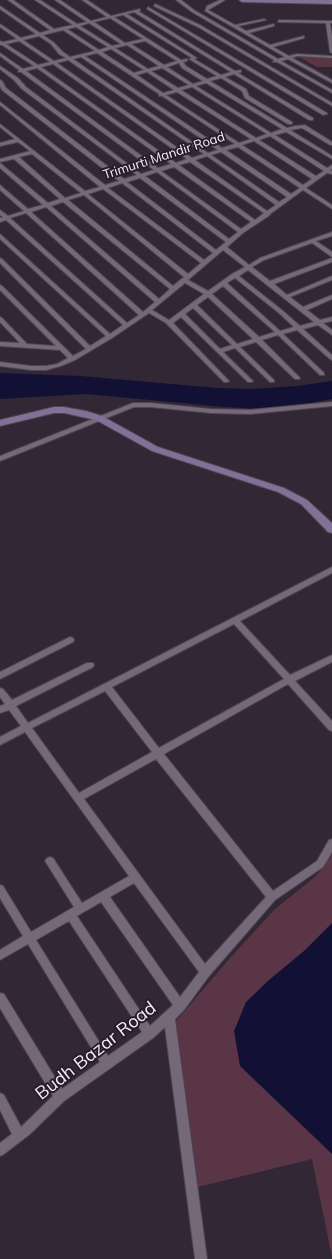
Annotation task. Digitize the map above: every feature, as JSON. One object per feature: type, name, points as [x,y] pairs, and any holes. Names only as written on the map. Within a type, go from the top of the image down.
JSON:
[{"type":"street","points":[[10,0],[54,31]]},
{"type":"street","points":[[37,0],[315,178]]},
{"type":"street","points":[[57,0],[270,135],[330,170]]},
{"type":"street","points":[[84,0],[147,39],[181,62],[184,67],[284,130],[332,158]]},
{"type":"street","points":[[151,0],[155,5],[199,26],[332,105]]},
{"type":"street","points":[[178,0],[193,11],[331,91]]},
{"type":"street","points":[[223,0],[205,9],[332,82]]},
{"type":"street","points":[[242,0],[332,2]]},
{"type":"street","points":[[1,43],[124,14],[155,5]]},
{"type":"street","points":[[0,7],[40,34],[70,59],[280,205]]},
{"type":"street","points":[[148,8],[325,114]]},
{"type":"street","points":[[135,11],[311,119]]},
{"type":"street","points":[[124,14],[221,77],[244,90],[247,97],[290,123]]},
{"type":"street","points":[[234,26],[264,20]]},
{"type":"street","points":[[279,21],[330,22],[332,52]]},
{"type":"street","points":[[0,25],[268,214]]},
{"type":"street","points":[[245,33],[273,25]]},
{"type":"street","points":[[63,28],[161,95],[332,207]]},
{"type":"street","points":[[160,36],[184,30]]},
{"type":"street","points":[[270,46],[303,37]]},
{"type":"street","points":[[10,74],[147,39]]},
{"type":"street","points":[[1,43],[38,67],[255,222]]},
{"type":"street","points":[[0,54],[241,232]]},
{"type":"street","points":[[132,75],[207,55]]},
{"type":"street","points":[[161,95],[297,55],[332,57]]},
{"type":"street","points":[[82,56],[290,196]]},
{"type":"street","points":[[0,67],[10,74],[24,88],[229,242]]},
{"type":"street","points":[[0,81],[2,90],[216,253]]},
{"type":"street","points":[[287,104],[331,91]]},
{"type":"street","points":[[0,103],[104,187],[204,263]]},
{"type":"street","name":"Trimurti Mandir Road","points":[[0,220],[284,130],[303,126],[332,144]]},
{"type":"street","points":[[1,128],[84,193],[186,279],[208,294],[297,378]]},
{"type":"street","points":[[0,145],[18,140]]},
{"type":"street","points":[[0,161],[33,152]]},
{"type":"street","points":[[15,157],[64,200],[173,289]]},
{"type":"street","points":[[0,165],[158,301]]},
{"type":"street","points":[[0,364],[46,368],[73,359],[146,313],[158,301],[241,232],[268,214],[302,187],[330,170]]},
{"type":"street","points":[[0,187],[146,313],[169,323],[226,381]]},
{"type":"street","points":[[323,201],[332,197]]},
{"type":"street","points":[[0,212],[127,326]]},
{"type":"street","points":[[169,323],[234,275],[269,256],[332,234]]},
{"type":"street","points":[[0,236],[110,337]]},
{"type":"street","points":[[312,241],[332,255]]},
{"type":"street","points":[[223,247],[332,333]]},
{"type":"street","points":[[0,260],[90,349]]},
{"type":"street","points":[[269,284],[332,260]]},
{"type":"street","points":[[234,275],[299,327],[332,358]]},
{"type":"street","points":[[286,297],[332,278]]},
{"type":"street","points":[[223,282],[322,374]]},
{"type":"street","points":[[0,287],[73,359]]},
{"type":"street","points":[[302,310],[332,297]]},
{"type":"street","points":[[194,305],[272,381]]},
{"type":"street","points":[[181,314],[250,382]]},
{"type":"street","points":[[0,319],[26,346]]},
{"type":"street","points":[[219,351],[299,327],[332,319]]},
{"type":"street","points":[[0,344],[62,348]]},
{"type":"street","points":[[0,459],[133,405],[141,404],[233,412],[331,406]]},
{"type":"street","points":[[0,423],[54,410],[75,412],[99,418],[155,449],[281,490],[310,507],[332,529]]},
{"type":"street","points":[[0,428],[36,418],[75,412]]},
{"type":"street","points":[[0,741],[332,570]]},
{"type":"street","points":[[235,620],[332,727]]},
{"type":"street","points":[[0,676],[70,640]]},
{"type":"street","points":[[78,798],[289,680],[332,658]]},
{"type":"street","points":[[0,710],[90,665]]},
{"type":"street","points":[[106,686],[272,897]]},
{"type":"street","points":[[0,691],[205,972]]},
{"type":"street","name":"Budh Bazar Road","points":[[0,1150],[20,1135],[60,1097],[149,1034],[169,1017],[180,1006],[205,972],[272,897],[320,864],[332,843]]},
{"type":"street","points":[[50,861],[81,909]]},
{"type":"street","points":[[0,955],[136,877]]},
{"type":"street","points":[[0,889],[106,1063]]},
{"type":"street","points":[[103,896],[180,1006]]},
{"type":"street","points":[[71,915],[149,1034]]},
{"type":"street","points":[[0,998],[60,1097]]},
{"type":"street","points":[[169,1017],[201,1259]]},
{"type":"street","points":[[0,1099],[20,1135]]},
{"type":"shaded area","points":[[299,57],[332,58],[332,67],[317,67]]},
{"type":"shaded area","points":[[0,373],[81,376],[217,388],[253,389],[297,386],[332,381],[332,399],[299,405],[261,409],[86,394],[0,399]]},
{"type":"shaded area","points":[[332,855],[332,1257],[312,1159],[198,1187],[176,1021],[230,958],[274,910],[316,876]]},
{"type":"shaded area","points":[[332,923],[332,1154],[240,1066],[234,1031],[246,1002],[269,980],[304,951]]}]
